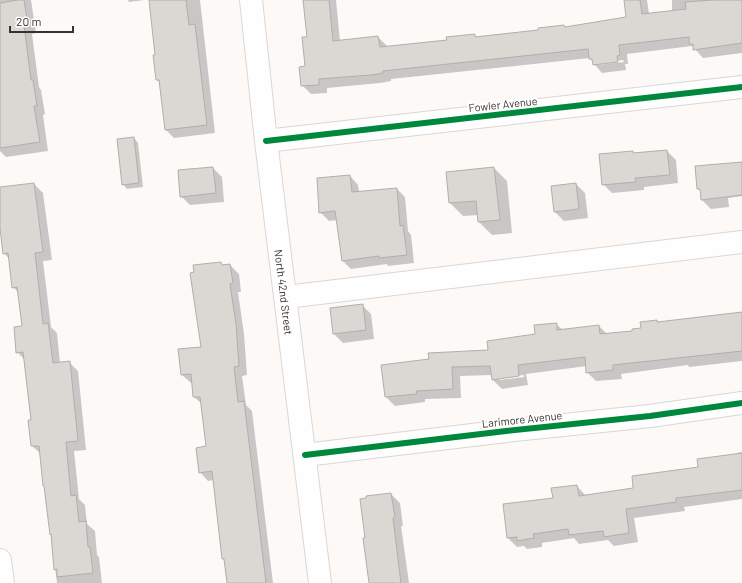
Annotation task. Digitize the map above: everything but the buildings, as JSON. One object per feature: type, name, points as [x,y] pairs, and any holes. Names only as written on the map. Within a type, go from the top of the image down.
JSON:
[{"type":"street","name":"North 42nd Street","points":[[251,0],[266,141],[320,583]]},
{"type":"street","name":"Fowler Avenue","points":[[266,141],[742,88]]},
{"type":"street","points":[[286,297],[742,242]]},
{"type":"street","name":"Larimore Avenue","points":[[305,455],[506,431],[650,416],[742,403]]},
{"type":"street","points":[[0,560],[3,583]]},
{"type":"cycle path","points":[[266,141],[742,87]]},
{"type":"cycle path","points":[[305,455],[506,431],[650,416],[742,403]]}]
